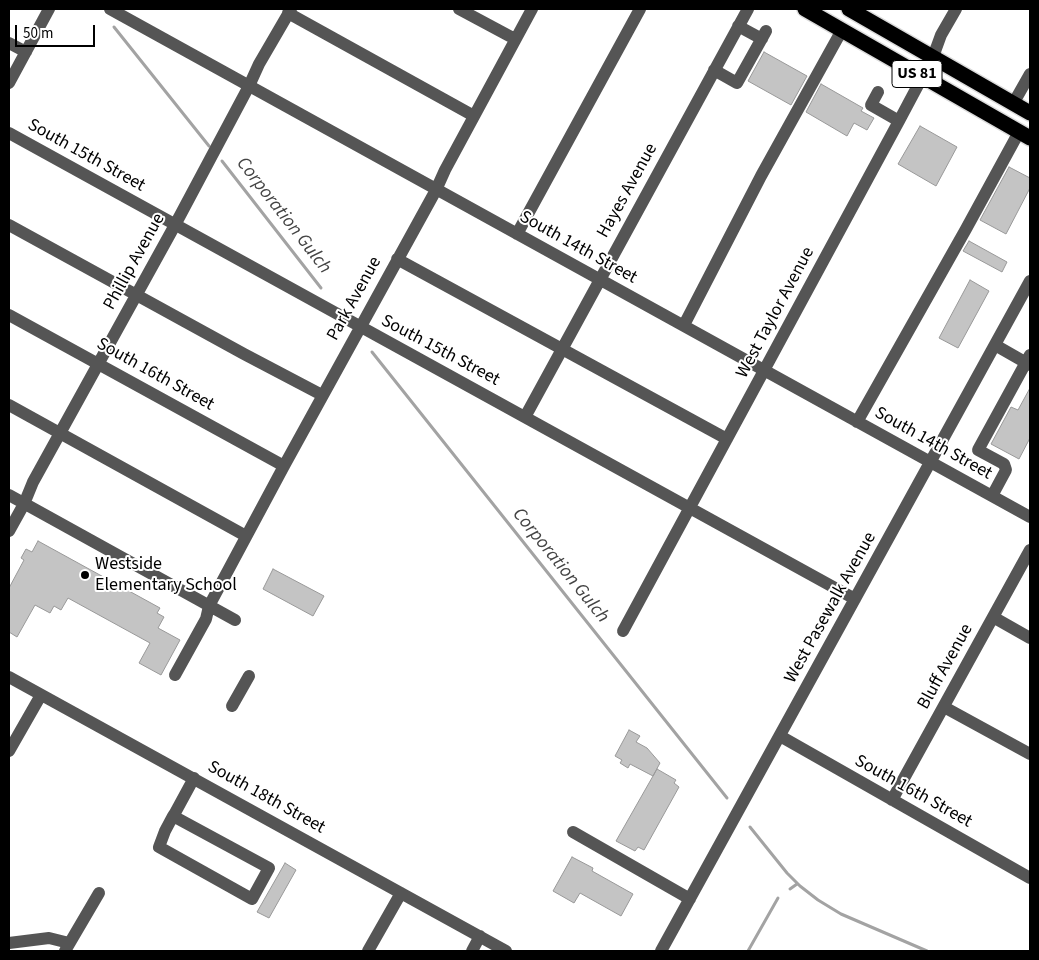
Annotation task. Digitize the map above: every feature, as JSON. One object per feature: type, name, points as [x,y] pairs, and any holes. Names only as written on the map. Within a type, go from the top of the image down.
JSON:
[{"type":"highway","name":"US 81","points":[[805,9],[1024,135]]},
{"type":"highway","name":"US 81","points":[[851,9],[1030,113]]},
{"type":"street","points":[[9,83],[49,9]]},
{"type":"street","name":"South 14th Street","points":[[110,9],[1030,517]]},
{"type":"street","points":[[459,9],[514,39]]},
{"type":"street","name":"Park Avenue","points":[[175,675],[206,619],[209,606],[246,536],[359,327],[436,190],[514,39],[532,9]]},
{"type":"street","points":[[516,234],[640,9]]},
{"type":"street","name":"Hayes Avenue","points":[[525,417],[748,9]]},
{"type":"street","name":"West Taylor Avenue","points":[[623,632],[922,78],[956,9]]},
{"type":"street","points":[[290,11],[474,116]]},
{"type":"street","name":"Phillip Avenue","points":[[9,531],[24,504],[33,482],[175,225],[259,64],[290,11]]},
{"type":"street","points":[[714,70],[737,83],[764,35],[738,26]]},
{"type":"street","points":[[684,325],[761,176],[842,30]]},
{"type":"street","points":[[9,43],[26,52]]},
{"type":"street","points":[[1013,104],[1030,74]]},
{"type":"street","points":[[878,92],[871,105],[899,121]]},
{"type":"street","name":"South 15th Street","points":[[9,133],[855,599]]},
{"type":"street","points":[[857,422],[966,229],[1024,135]]},
{"type":"street","points":[[9,224],[322,396]]},
{"type":"street","points":[[397,259],[727,439]]},
{"type":"street","name":"West Pasewalk Avenue","points":[[661,951],[995,345],[1029,288]]},
{"type":"street","name":"South 16th Street","points":[[9,315],[284,466]]},
{"type":"street","points":[[992,496],[1006,470],[1004,464],[978,450],[1029,361],[995,345]]},
{"type":"street","points":[[9,405],[246,536]]},
{"type":"street","points":[[9,495],[234,620]]},
{"type":"street","name":"Bluff Avenue","points":[[892,800],[1030,550]]},
{"type":"street","points":[[993,617],[1030,638]]},
{"type":"street","points":[[232,706],[249,676]]},
{"type":"street","name":"South 18th Street","points":[[9,677],[506,951]]},
{"type":"street","points":[[9,751],[40,695]]},
{"type":"street","points":[[944,707],[1030,754]]},
{"type":"street","name":"South 16th Street","points":[[780,736],[1030,878]]},
{"type":"street","points":[[173,816],[269,868],[252,899],[159,847],[173,816],[194,778]]},
{"type":"street","points":[[573,832],[690,899]]},
{"type":"street","points":[[9,943],[49,938],[67,947],[99,893]]},
{"type":"street","points":[[368,951],[401,893]]},
{"type":"street","points":[[472,951],[480,936]]},
{"type":"building","points":[[764,52],[807,76],[791,105],[748,81]]},
{"type":"building","points":[[821,84],[863,108],[861,111],[874,118],[867,130],[854,123],[847,136],[806,112]]},
{"type":"building","points":[[920,126],[957,147],[936,186],[898,164]]},
{"type":"building","points":[[1009,167],[1030,178],[1030,188],[1006,234],[980,220]]},
{"type":"building","points":[[969,241],[1007,262],[1002,272],[963,251]]},
{"type":"building","points":[[970,280],[989,291],[958,348],[939,338]]},
{"type":"building","points":[[1030,388],[1030,438],[1019,459],[991,444],[1011,407],[1018,410]]},
{"type":"building","points":[[38,541],[160,608],[157,613],[164,617],[158,628],[180,640],[161,675],[139,663],[150,643],[68,598],[61,610],[54,606],[50,613],[35,605],[17,637],[9,632],[9,588],[24,560],[21,558],[26,549],[32,552]]},
{"type":"building","points":[[273,569],[324,596],[313,616],[263,589]]},
{"type":"building","points":[[629,730],[640,736],[636,742],[647,748],[660,763],[653,776],[630,764],[628,768],[620,763],[622,760],[615,756]]},
{"type":"building","points":[[657,769],[676,780],[674,783],[679,787],[644,850],[638,847],[635,851],[616,841]]},
{"type":"building","points":[[572,857],[593,868],[592,871],[633,894],[621,916],[580,893],[574,903],[553,891]]},
{"type":"building","points":[[285,863],[296,870],[269,918],[257,912]]},
{"type":"waterway","name":"Corporation Gulch","points":[[114,27],[209,146]]},
{"type":"waterway","name":"Corporation Gulch","points":[[222,161],[321,288]]},
{"type":"waterway","name":"Corporation Gulch","points":[[372,352],[727,798]]},
{"type":"waterway","name":"Corporation Gulch","points":[[750,827],[787,873],[818,900],[841,914],[927,951]]},
{"type":"waterway","points":[[790,889],[797,884]]},
{"type":"waterway","points":[[748,951],[778,898]]},
{"type":"place","name":"Westside Elementary School","points":[[85,575]]}]
